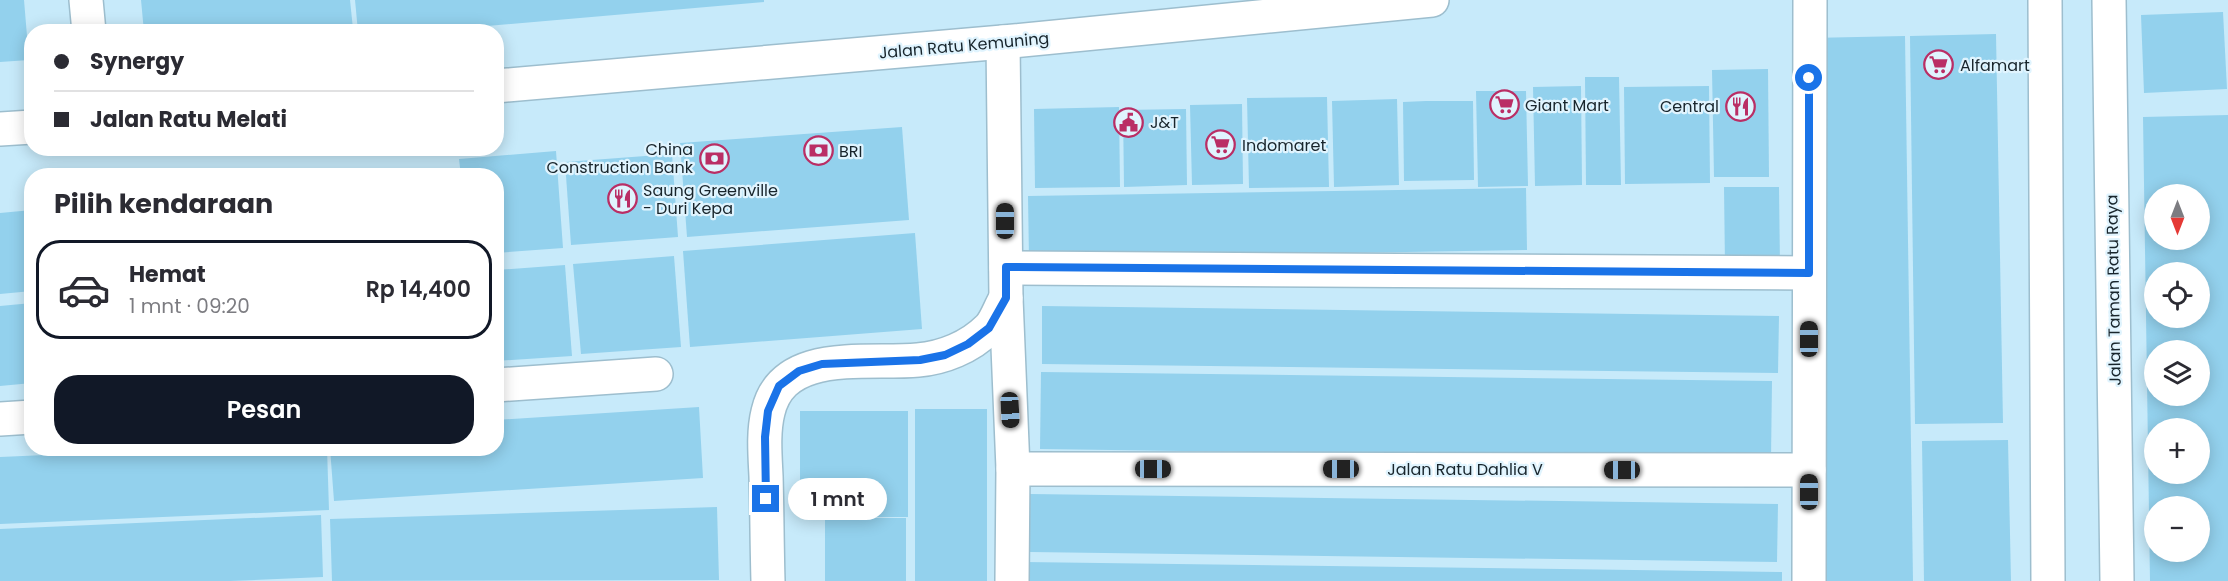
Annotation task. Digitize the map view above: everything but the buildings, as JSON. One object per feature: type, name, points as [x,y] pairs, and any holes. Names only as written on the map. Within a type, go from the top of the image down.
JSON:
[{"type":"street","points":[[86,0],[88,24]]},
{"type":"street","name":"Jalan Ratu Kemuning","points":[[504,85],[1003,42],[1429,0]]},
{"type":"street","points":[[1809,581],[1810,0]]},
{"type":"street","points":[[2044,0],[2048,581]]},
{"type":"street","name":"Jalan Taman Ratu Raya","points":[[2109,0],[2117,581]]},
{"type":"street","points":[[1003,42],[1006,283],[1012,469],[1012,581]]},
{"type":"street","points":[[0,129],[24,128]]},
{"type":"street","points":[[1006,283],[1809,273]]},
{"type":"street","points":[[768,581],[765,437],[768,411],[779,386],[799,371],[822,364],[920,360],[945,355],[968,344],[989,328],[1006,283]]},
{"type":"street","points":[[504,384],[656,374]]},
{"type":"street","points":[[0,419],[24,418]]},
{"type":"street","name":"Jalan Ratu Dahlia V","points":[[1012,469],[1809,470]]},
{"type":"place","name":"Alfamart","points":[[1939,65]]},
{"type":"place","name":"Giant Mart","points":[[1504,105]]},
{"type":"place","name":"Central","points":[[1740,106]]},
{"type":"place","name":"J&T","points":[[1129,122]]},
{"type":"place","name":"Indomaret","points":[[1221,145]]},
{"type":"place","name":"BRI","points":[[818,151]]},
{"type":"place","name":"China Construction Bank","points":[[714,158]]},
{"type":"place","name":"Saung Greenville - Duri Kepa","points":[[622,199]]},
{"type":"route","points":[[766,499],[765,437],[768,411],[779,386],[799,371],[822,364],[920,360],[945,355],[968,344],[989,328],[1006,298],[1006,267],[1809,273],[1809,78]]}]
